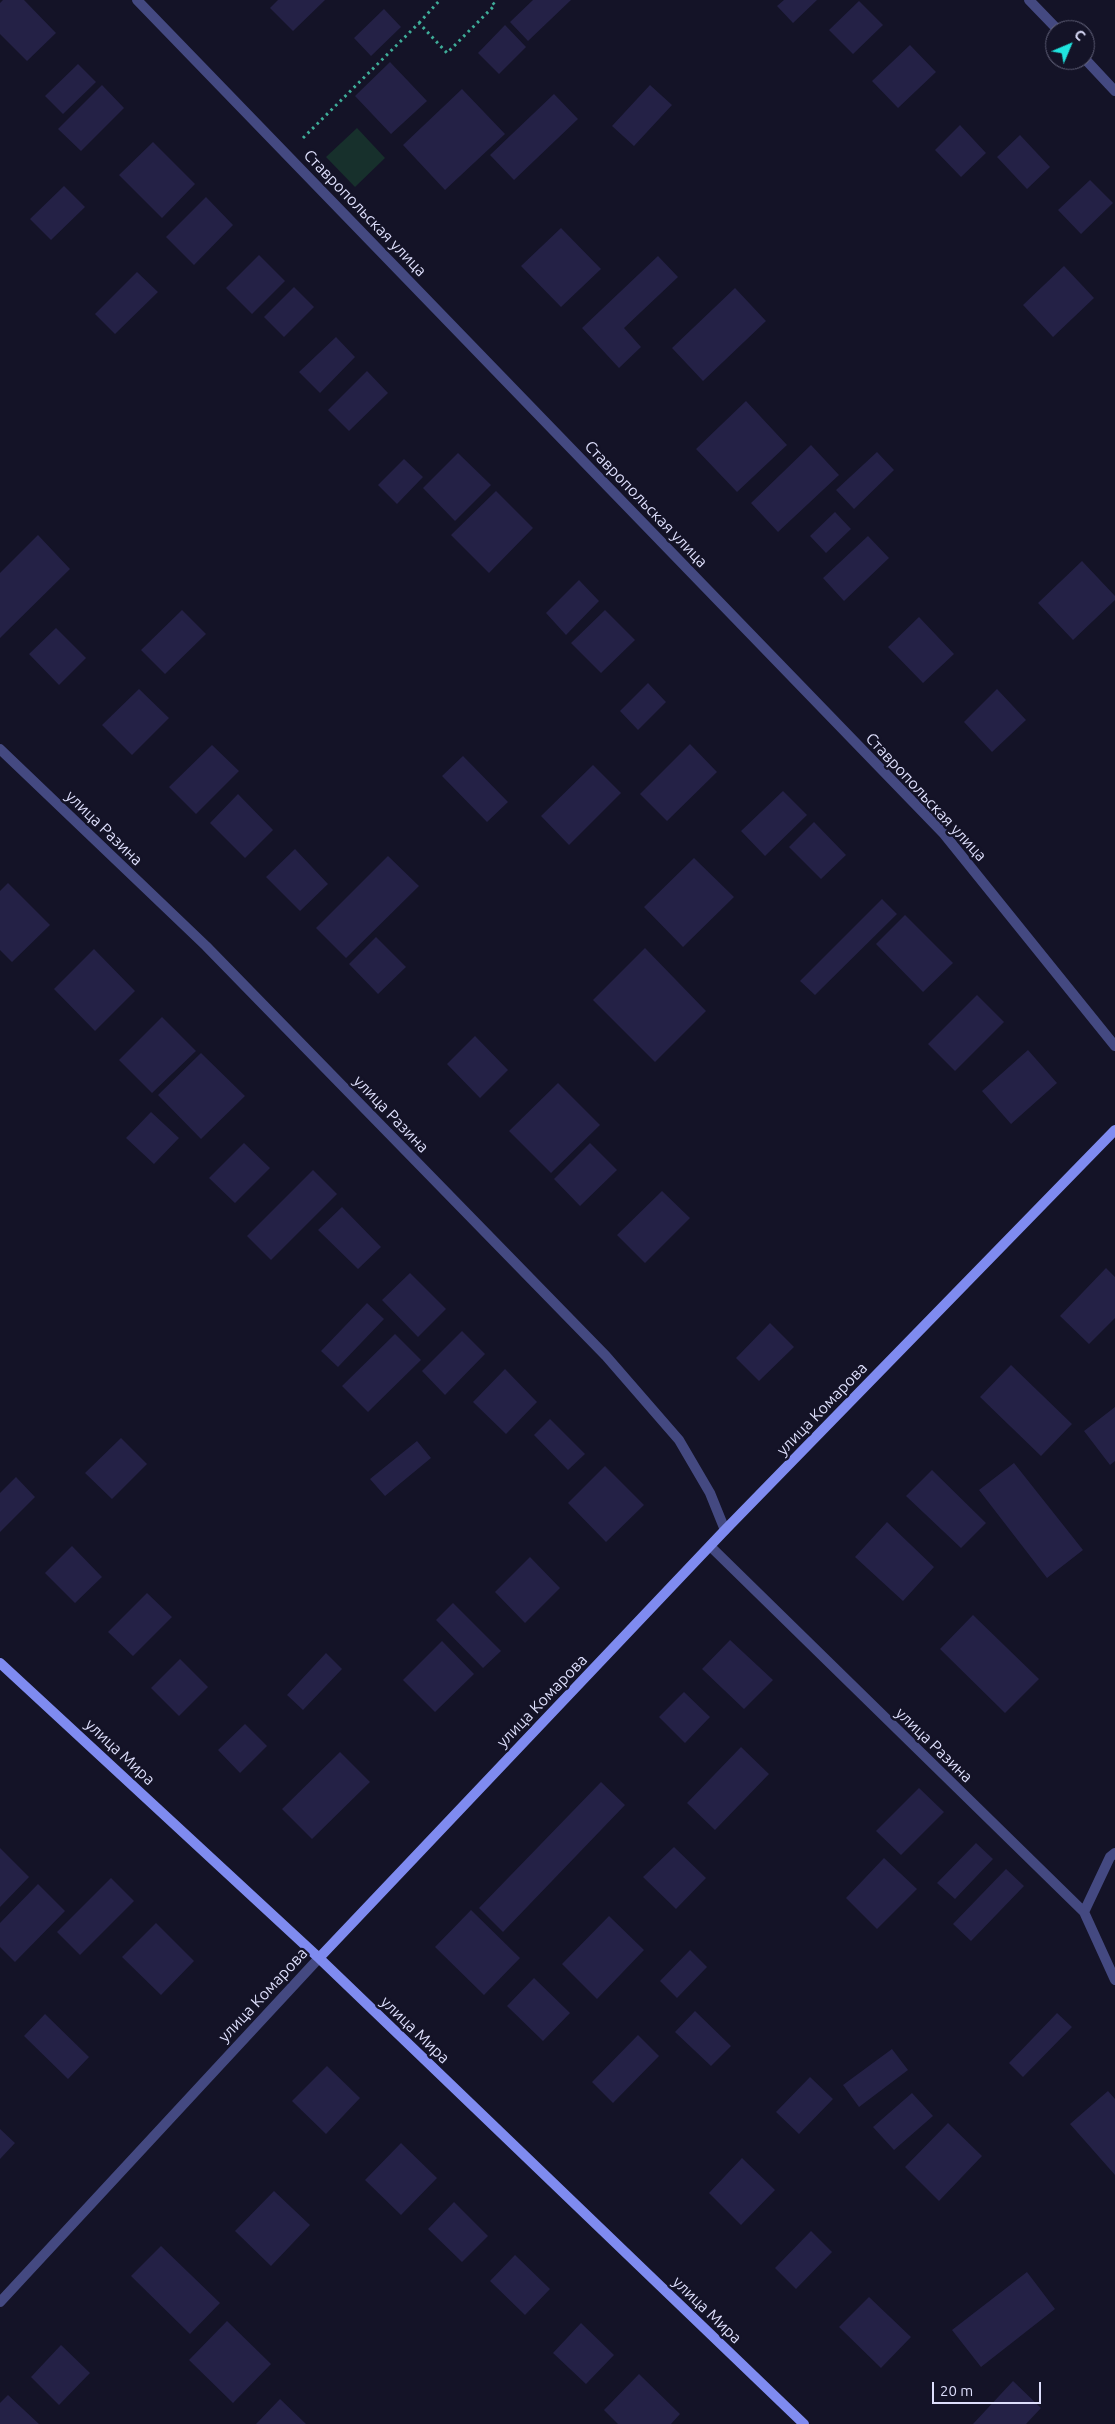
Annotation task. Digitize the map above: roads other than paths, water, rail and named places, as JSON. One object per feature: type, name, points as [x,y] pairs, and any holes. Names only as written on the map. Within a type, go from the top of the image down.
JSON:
[{"type":"main road","name":"улица Комарова","points":[[319,1958],[711,1547],[725,1530],[1115,1130]]},
{"type":"main road","name":"улица Мира","points":[[0,1663],[319,1958],[804,2424]]},
{"type":"street","name":"Ставропольская улица","points":[[137,0],[944,834],[1115,1046]]},
{"type":"street","points":[[1029,0],[1048,20]]},
{"type":"street","points":[[1095,70],[1115,91]]},
{"type":"street","name":"улица Разина","points":[[0,749],[206,946],[606,1356],[679,1440],[710,1493],[725,1530]]},
{"type":"street","name":"улица Разина","points":[[711,1547],[1084,1912],[1115,1980]]},
{"type":"street","points":[[1084,1912],[1110,1857],[1115,1853]]},
{"type":"street","name":"улица Комарова","points":[[0,2302],[319,1958]]}]
